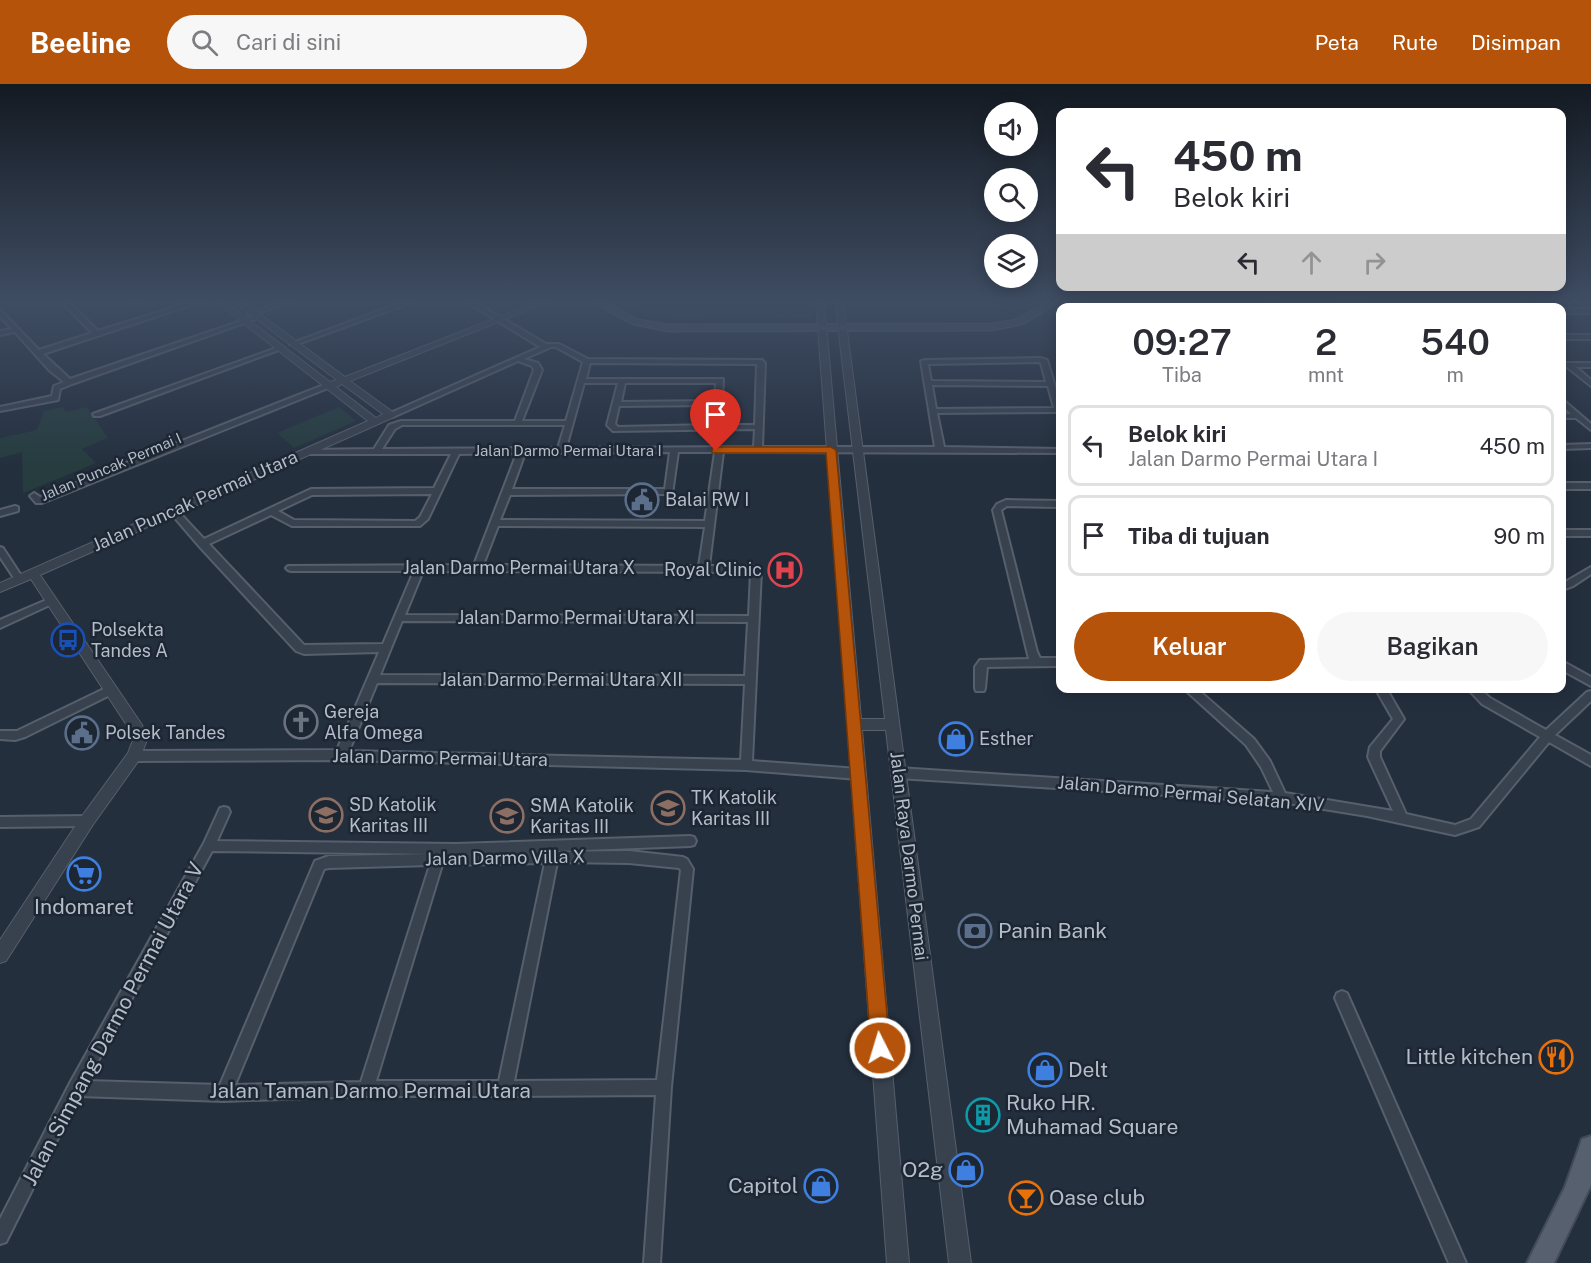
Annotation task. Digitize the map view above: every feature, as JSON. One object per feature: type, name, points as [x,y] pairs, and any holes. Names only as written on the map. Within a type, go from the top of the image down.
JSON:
[{"type":"main road","points":[[1540,1263],[1576,1192],[1591,1148]]},
{"type":"street","points":[[41,356],[67,380]]},
{"type":"street","points":[[0,409],[55,398],[57,388],[67,380],[136,356]]},
{"type":"street","points":[[97,414],[258,356]]},
{"type":"street","points":[[290,356],[375,422]]},
{"type":"street","points":[[310,356],[390,415],[524,356]]},
{"type":"street","name":"Jalan Puncak Permai I","points":[[136,459],[39,501],[34,496],[136,459],[396,356]]},
{"type":"street","points":[[578,356],[587,361],[760,362],[758,450]]},
{"type":"street","points":[[823,356],[898,1263]]},
{"type":"street","name":"Jalan Raya Darmo Permai","points":[[845,356],[960,1263]]},
{"type":"street","points":[[518,359],[535,365],[538,370],[518,422]]},
{"type":"street","points":[[940,450],[924,363],[928,361],[1040,360],[1044,362],[1056,398]]},
{"type":"street","points":[[561,451],[587,361]]},
{"type":"street","points":[[1566,365],[1591,365]]},
{"type":"street","points":[[1566,366],[1591,384]]},
{"type":"street","points":[[582,381],[717,381],[721,383],[717,427]]},
{"type":"street","points":[[622,381],[611,425],[616,429],[759,427]]},
{"type":"street","points":[[929,383],[1051,384]]},
{"type":"street","points":[[616,404],[719,402]]},
{"type":"street","points":[[1566,405],[1591,428]]},
{"type":"street","points":[[933,411],[1056,410]]},
{"type":"street","name":"Jalan Puncak Permai Utara","points":[[0,588],[390,415]]},
{"type":"street","points":[[1566,416],[1578,416]]},
{"type":"street","points":[[376,452],[392,427],[402,423],[569,423]]},
{"type":"street","points":[[1566,447],[1591,447]]},
{"type":"street","name":"Jalan Darmo Permai Utara I","points":[[306,452],[857,449],[1056,451]]},
{"type":"street","points":[[477,568],[522,451]]},
{"type":"street","points":[[506,492],[669,492],[674,451]]},
{"type":"street","points":[[704,567],[719,451]]},
{"type":"street","points":[[270,511],[292,523],[417,524],[424,519],[456,452]]},
{"type":"street","points":[[1566,486],[1591,486]]},
{"type":"street","points":[[202,544],[311,492],[437,491]]},
{"type":"street","points":[[1036,662],[997,510],[1006,504],[1056,504]]},
{"type":"street","points":[[0,513],[15,509]]},
{"type":"street","points":[[173,511],[300,648],[304,650],[386,648]]},
{"type":"street","points":[[495,523],[710,524]]},
{"type":"street","points":[[1566,533],[1591,533]]},
{"type":"street","points":[[0,550],[51,601],[140,733],[134,756],[2,947]]},
{"type":"street","name":"Jalan Darmo Permai Utara X","points":[[291,568],[748,568],[756,571],[753,619]]},
{"type":"street","points":[[340,755],[420,568]]},
{"type":"street","points":[[1566,586],[1591,570]]},
{"type":"street","points":[[0,624],[51,601]]},
{"type":"street","name":"Jalan Darmo Permai Utara XI","points":[[398,618],[753,619]]},
{"type":"street","points":[[746,765],[753,619]]},
{"type":"street","points":[[980,688],[980,667],[984,663],[1056,662]]},
{"type":"street","points":[[1566,668],[1591,682]]},
{"type":"street","name":"Jalan Darmo Permai Utara XII","points":[[373,679],[749,680]]},
{"type":"street","points":[[0,735],[21,734],[110,690]]},
{"type":"street","points":[[1194,693],[1250,742],[1266,764],[1281,797]]},
{"type":"street","points":[[1383,693],[1399,719],[1374,750],[1374,757],[1402,819]]},
{"type":"street","points":[[1477,693],[1486,701],[1591,761]]},
{"type":"street","name":"Jalan Darmo Permai Selatan XIV","points":[[898,773],[1281,797],[1367,811],[1455,830],[1475,823],[1548,735],[1591,695]]},
{"type":"street","points":[[853,724],[892,725]]},
{"type":"street","name":"Jalan Darmo Permai Utara","points":[[134,756],[340,755],[746,765],[858,774]]},
{"type":"street","name":"Jalan Simpang Darmo Permai Utara V","points":[[0,1236],[75,1088],[209,846],[224,812]]},
{"type":"street","points":[[0,822],[87,821]]},
{"type":"street","points":[[209,846],[456,849],[690,841]]},
{"type":"street","points":[[505,1090],[552,857]]},
{"type":"street","name":"Jalan Darmo Villa X","points":[[224,1093],[316,868],[323,863],[552,857],[629,857],[686,865],[664,1088]]},
{"type":"street","points":[[366,1089],[438,859]]},
{"type":"street","points":[[1342,998],[1458,1263]]},
{"type":"street","name":"Jalan Taman Darmo Permai Utara","points":[[75,1088],[224,1093],[366,1089],[664,1088]]},
{"type":"street","points":[[652,1263],[664,1088]]},
{"type":"green space","points":[[63,407],[66,412],[87,407],[108,438],[82,449],[96,463],[23,493],[22,452],[0,458],[0,438],[37,430],[44,411]]},
{"type":"green space","points":[[339,407],[356,421],[294,448],[277,433]]},
{"type":"place","name":"Balai RW I","points":[[642,500]]},
{"type":"place","name":"Royal Clinic","points":[[785,570]]},
{"type":"place","name":"Polsekta Tandes A","points":[[68,640]]},
{"type":"place","name":"Gereja Alfa Omega","points":[[301,722]]},
{"type":"place","name":"Polsek Tandes","points":[[82,733]]},
{"type":"place","name":"Esther","points":[[956,739]]},
{"type":"place","name":"TK Katolik Karitas III","points":[[668,808]]},
{"type":"place","name":"SD Katolik Karitas III","points":[[326,815]]},
{"type":"place","name":"SMA Katolik Karitas III","points":[[507,816]]},
{"type":"place","name":"Indomaret","points":[[84,874]]},
{"type":"place","name":"Panin Bank","points":[[975,931]]},
{"type":"place","name":"Little kitchen","points":[[1556,1057]]},
{"type":"place","name":"Delt","points":[[1045,1070]]},
{"type":"place","name":"Ruko HR. Muhamad Square","points":[[983,1115]]},
{"type":"place","name":"O2g","points":[[966,1170]]},
{"type":"place","name":"Capitol","points":[[821,1186]]},
{"type":"place","name":"Oase club","points":[[1026,1198]]},
{"type":"route","points":[[716,451],[831,450],[880,1048]]}]
